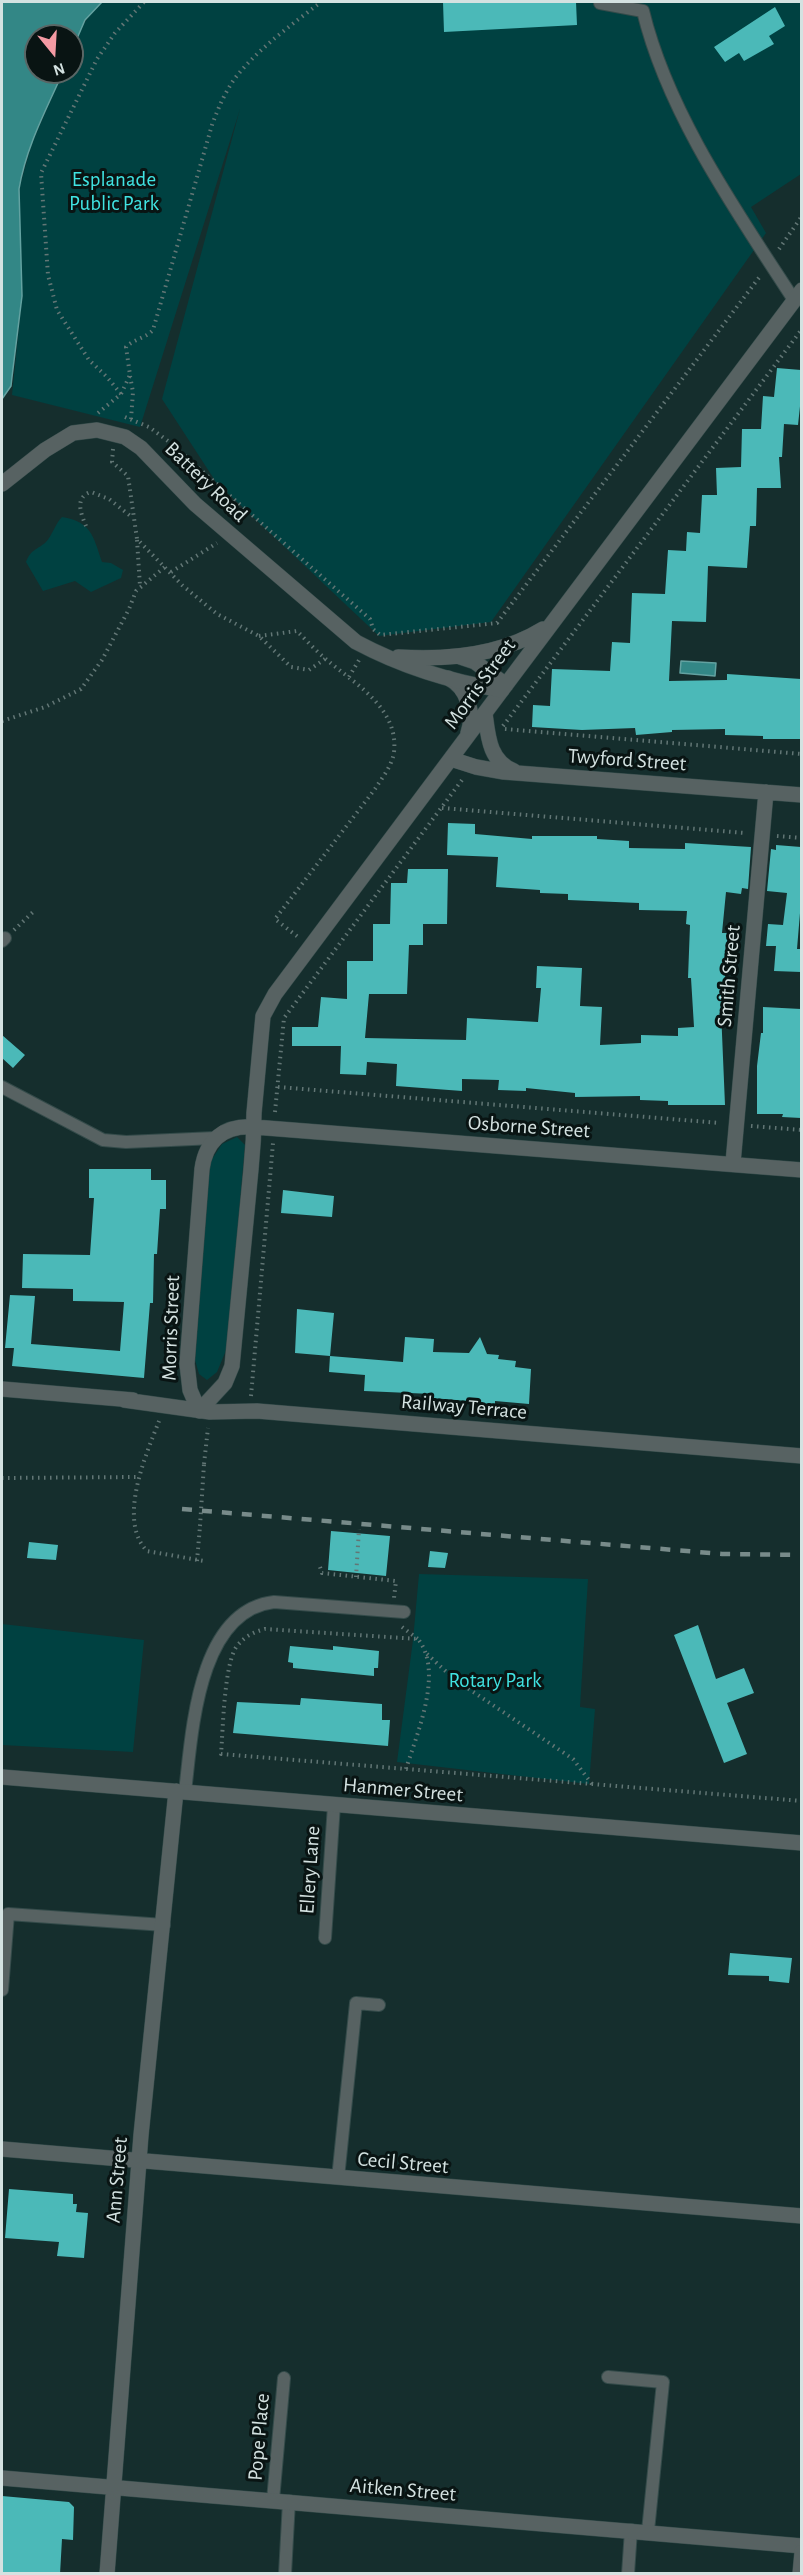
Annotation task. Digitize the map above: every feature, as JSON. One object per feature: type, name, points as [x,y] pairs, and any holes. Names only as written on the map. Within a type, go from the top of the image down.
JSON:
[{"type":"street","name":"Morris Street","points":[[215,1138],[205,1155],[202,1169],[187,1364],[189,1386],[200,1411],[225,1383],[234,1359],[263,1016],[275,994],[798,295]]},
{"type":"street","name":"Battery Road","points":[[2,484],[67,436],[97,430],[119,435],[141,448],[179,489],[340,631],[366,648],[381,654],[401,657],[479,652],[508,646],[526,639],[550,624]]},
{"type":"street","name":"Battery Road","points":[[366,648],[467,684],[504,688]]},
{"type":"street","name":"Battery Road","points":[[442,656],[472,660],[504,688]]},
{"type":"street","points":[[448,678],[458,684],[467,700],[471,717],[467,736]]},
{"type":"street","points":[[485,713],[495,756],[506,767],[524,774]]},
{"type":"street","name":"Twyford Street","points":[[451,759],[472,766],[524,774],[801,795]]},
{"type":"street","name":"Smith Street","points":[[733,1163],[764,835],[766,792]]},
{"type":"street","points":[[215,1138],[234,1128],[254,1127]]},
{"type":"street","name":"Osborne Street","points":[[254,1127],[801,1170]]},
{"type":"street","name":"Railway Terrace","points":[[124,1400],[178,1398],[185,1389],[187,1364]]},
{"type":"street","name":"Railway Terrace","points":[[2,1389],[124,1400],[200,1411],[257,1411],[801,1456]]},
{"type":"street","name":"Hanmer Street","points":[[2,1777],[801,1843]]},
{"type":"street","name":"Ann Street","points":[[106,2574],[139,2160],[164,1925],[181,1792]]},
{"type":"street","name":"Cecil Street","points":[[2,2153],[139,2160],[801,2216]]},
{"type":"street","name":"Aitken Street","points":[[2,2478],[648,2531],[801,2546]]},
{"type":"street","points":[[800,2574],[801,2552]]},
{"type":"lane","points":[[600,3],[643,11],[659,60],[687,124],[715,177],[770,263],[798,295]]},
{"type":"lane","points":[[2,1088],[104,1140],[136,1142],[215,1138]]},
{"type":"lane","points":[[181,1792],[202,1679],[216,1647],[241,1616],[255,1606],[274,1602],[404,1612]]},
{"type":"lane","name":"Ellery Lane","points":[[324,1938],[334,1805]]},
{"type":"lane","points":[[2,1990],[8,1914],[164,1925]]},
{"type":"lane","points":[[338,2178],[356,2003],[379,2005]]},
{"type":"lane","points":[[608,2377],[663,2382],[648,2531]]},
{"type":"lane","name":"Pope Place","points":[[273,2500],[284,2378]]},
{"type":"lane","points":[[285,2574],[289,2501]]},
{"type":"lane","points":[[628,2574],[631,2530]]},
{"type":"path","points":[[122,394],[89,360],[57,310],[48,274],[41,173],[97,59],[114,33],[144,2]]},
{"type":"path","points":[[141,587],[128,476],[112,462],[111,454],[129,418],[133,392],[126,347],[135,339],[153,330],[212,125],[223,96],[240,72],[255,57],[321,2]]},
{"type":"path","points":[[118,416],[149,427],[168,441],[370,619],[373,629],[380,635],[497,623],[770,263],[801,216]]},
{"type":"path","points":[[801,329],[501,729],[801,754]]},
{"type":"path","points":[[109,414],[101,412],[122,394],[130,375]]},
{"type":"path","points":[[86,526],[81,513],[81,501],[86,494],[92,492],[109,499],[134,518]]},
{"type":"path","points":[[171,572],[231,535]]},
{"type":"path","points":[[137,539],[166,566],[182,585],[217,614],[259,636],[291,667],[309,670],[325,659]]},
{"type":"path","points":[[2,721],[45,707],[74,693],[86,684],[102,660],[136,591],[166,566]]},
{"type":"path","points":[[259,636],[297,631],[325,659],[367,692],[383,711],[392,737],[394,753],[389,767],[375,789],[275,919],[328,958]]},
{"type":"path","points":[[251,1398],[284,1018],[472,766]]},
{"type":"path","points":[[441,808],[801,838]]},
{"type":"path","points":[[3,940],[33,912]]},
{"type":"path","points":[[278,1087],[801,1130]]},
{"type":"path","points":[[165,1407],[139,1477],[135,1505],[136,1526],[145,1549],[204,1561]]},
{"type":"path","points":[[197,1561],[207,1432]]},
{"type":"path","points":[[2,1478],[139,1477]]},
{"type":"path","points":[[356,1576],[359,1529]]},
{"type":"path","points":[[592,1784],[573,1759],[550,1741],[454,1679],[427,1653],[418,1639],[265,1629],[251,1633],[236,1647],[229,1667],[221,1754],[801,1801]]},
{"type":"path","points":[[406,1769],[430,1685],[427,1653]]},
{"type":"green space","name":"Esplanade Public Park","points":[[102,2],[801,2],[801,174],[751,207],[766,233],[491,622],[379,636],[216,482],[162,399],[240,109],[140,427],[12,395],[22,296],[19,189],[32,143],[58,84],[84,84],[84,24]]},
{"type":"green space","points":[[62,517],[80,522],[90,532],[102,562],[111,563],[123,570],[121,578],[91,592],[75,581],[43,591],[26,562],[32,552],[48,539]]},
{"type":"green space","points":[[237,1137],[245,1145],[227,1348],[217,1372],[207,1380],[199,1374],[195,1360],[210,1162],[222,1144]]},
{"type":"green space","name":"Rotary Park","points":[[419,1574],[588,1579],[580,1707],[595,1709],[589,1784],[397,1762]]},
{"type":"green space","points":[[2,1624],[144,1640],[133,1752],[2,1745]]},
{"type":"shaded area","points":[[2,2],[102,2],[83,24],[24,24],[24,84],[57,84],[26,158],[19,189],[22,296],[11,386],[2,399]]},
{"type":"shaded area","points":[[681,661],[716,663],[715,676],[680,673]]},
{"type":"building","points":[[443,2],[576,2],[577,25],[444,32]]},
{"type":"building","points":[[775,7],[785,26],[769,36],[774,44],[744,61],[739,53],[725,62],[714,47]]},
{"type":"building","points":[[777,368],[801,370],[798,425],[784,424],[782,457],[779,457],[781,488],[757,488],[756,526],[750,526],[747,568],[708,566],[706,622],[672,621],[669,681],[727,680],[727,674],[801,679],[801,739],[763,739],[763,736],[725,735],[725,729],[672,730],[672,732],[636,735],[635,728],[582,730],[532,727],[533,705],[550,706],[552,669],[610,671],[612,642],[630,643],[632,593],[665,594],[668,550],[686,551],[687,532],[700,533],[702,495],[717,495],[716,468],[741,467],[742,429],[761,429],[763,396],[774,397]]},
{"type":"building","points":[[448,823],[475,824],[475,834],[532,839],[532,836],[597,836],[597,839],[629,841],[629,848],[685,849],[685,843],[751,847],[748,889],[742,888],[741,894],[726,892],[722,933],[728,933],[725,980],[728,980],[730,1009],[721,1010],[725,1105],[668,1105],[668,1101],[640,1100],[640,1096],[575,1097],[575,1093],[526,1088],[526,1091],[498,1090],[499,1080],[462,1079],[462,1091],[396,1086],[397,1064],[367,1062],[366,1075],[340,1074],[341,1046],[292,1046],[292,1027],[318,1027],[321,997],[347,999],[347,961],[373,961],[373,924],[390,924],[391,883],[407,883],[408,869],[448,869],[447,924],[423,924],[423,945],[409,945],[407,994],[369,994],[365,1038],[466,1040],[467,1018],[538,1022],[541,988],[536,988],[537,966],[582,968],[580,1006],[602,1007],[600,1045],[641,1043],[641,1035],[678,1036],[678,1028],[694,1027],[691,978],[688,978],[690,925],[686,924],[687,911],[639,910],[639,903],[568,900],[568,894],[496,887],[498,857],[447,855]]},
{"type":"building","points":[[776,845],[801,847],[801,901],[797,949],[801,949],[801,972],[774,971],[776,946],[766,946],[768,924],[783,925],[787,893],[767,891],[771,849],[776,850]]},
{"type":"building","points":[[763,1007],[801,1009],[801,1118],[782,1117],[783,1114],[757,1114],[757,1066],[761,1033],[763,1033]]},
{"type":"building","points":[[2,1035],[25,1055],[13,1068],[2,1058]]},
{"type":"building","points":[[89,1169],[151,1169],[151,1180],[166,1180],[166,1209],[160,1209],[157,1254],[154,1254],[153,1303],[150,1303],[144,1378],[12,1366],[14,1348],[5,1348],[10,1295],[35,1296],[31,1344],[120,1351],[124,1302],[73,1301],[73,1289],[22,1288],[23,1254],[90,1255],[94,1198],[89,1198]]},
{"type":"building","points":[[283,1190],[334,1196],[332,1217],[281,1213]]},
{"type":"building","points":[[297,1309],[334,1313],[330,1356],[295,1353]]},
{"type":"building","points":[[405,1337],[434,1339],[433,1352],[469,1353],[480,1337],[487,1354],[499,1355],[498,1359],[516,1361],[515,1367],[531,1369],[529,1404],[495,1401],[495,1405],[468,1403],[468,1401],[432,1398],[432,1394],[364,1391],[365,1375],[329,1372],[330,1356],[403,1362]]},
{"type":"building","points":[[331,1531],[390,1536],[386,1576],[328,1570]]},
{"type":"building","points":[[29,1542],[58,1545],[56,1560],[27,1558]]},
{"type":"building","points":[[430,1551],[448,1553],[445,1568],[428,1567]]},
{"type":"building","points":[[698,1625],[716,1679],[744,1668],[754,1693],[727,1703],[747,1754],[724,1763],[674,1635]]},
{"type":"building","points":[[290,1646],[333,1650],[333,1646],[379,1651],[378,1668],[374,1668],[374,1676],[293,1668],[293,1663],[288,1662]]},
{"type":"building","points":[[301,1698],[382,1704],[382,1720],[390,1720],[388,1746],[233,1733],[237,1702],[300,1705]]},
{"type":"building","points":[[730,1953],[792,1958],[789,1983],[769,1981],[769,1976],[728,1975]]},
{"type":"building","points":[[9,2189],[73,2194],[73,2204],[77,2204],[76,2212],[88,2213],[84,2258],[57,2256],[59,2242],[5,2238]]},
{"type":"building","points":[[2,2496],[69,2502],[74,2507],[73,2540],[62,2539],[60,2574],[2,2574]]},
{"type":"railway","points":[[182,1509],[722,1554],[802,1555]]}]
